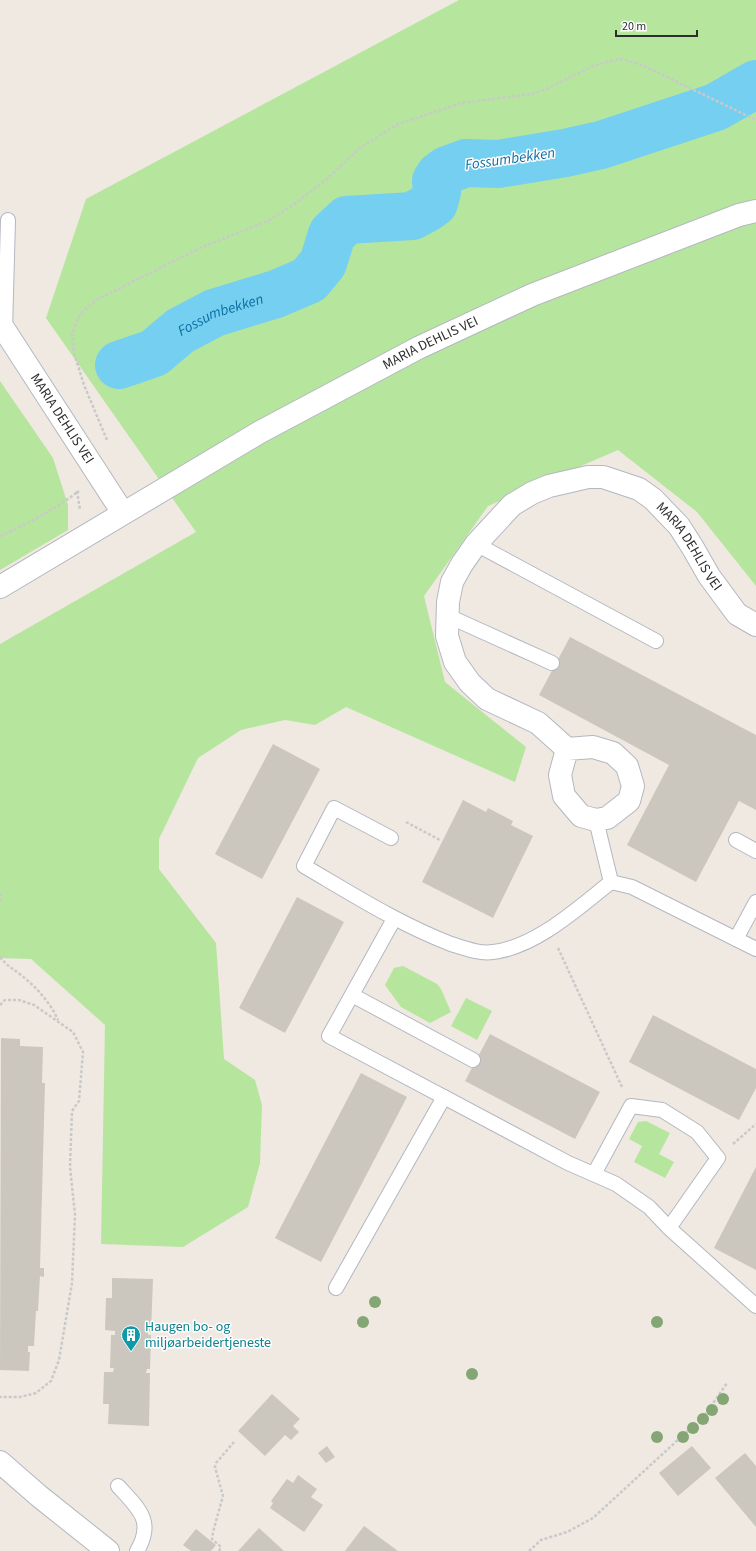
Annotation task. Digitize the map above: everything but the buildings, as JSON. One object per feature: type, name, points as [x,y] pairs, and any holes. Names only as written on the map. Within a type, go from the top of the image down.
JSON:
[{"type":"street","name":"MARIA DEHLIS VEI","points":[[0,588],[260,432],[418,348],[532,295],[739,215],[756,211]]},
{"type":"street","name":"MARIA DEHLIS VEI","points":[[3,327],[123,513]]},
{"type":"street","name":"MARIA DEHLIS VEI","points":[[567,749],[538,723],[487,699],[470,683],[455,662],[446,636],[448,602],[452,582],[476,544],[512,505],[532,493],[550,486],[588,477],[603,477],[639,489],[667,512],[679,526],[709,576],[737,614],[756,625]]},
{"type":"street","points":[[593,747],[613,753],[627,766],[633,786],[629,801],[607,818],[596,820],[581,816],[564,796],[560,775],[567,749],[593,747]]},
{"type":"street","points":[[0,1462],[39,1496],[108,1551]]},
{"type":"lane","points":[[3,327],[8,220]]},
{"type":"lane","points":[[476,544],[656,640]]},
{"type":"lane","points":[[448,616],[552,663]]},
{"type":"lane","points":[[391,838],[334,808],[304,866],[394,919],[441,940],[468,950],[492,953],[512,947],[549,929],[611,882]]},
{"type":"lane","points":[[596,820],[611,882]]},
{"type":"lane","points":[[736,840],[756,851]]},
{"type":"lane","points":[[611,882],[632,887],[756,949]]},
{"type":"lane","points":[[736,939],[756,902]]},
{"type":"lane","points":[[394,919],[329,1036],[568,1162],[616,1184],[649,1207],[669,1228],[756,1306]]},
{"type":"lane","points":[[352,995],[473,1060]]},
{"type":"lane","points":[[336,1288],[444,1097]]},
{"type":"lane","points":[[594,1174],[631,1106],[662,1110],[697,1132],[718,1158],[669,1228]]},
{"type":"lane","points":[[118,1486],[135,1504],[143,1517],[145,1532],[137,1551]]},
{"type":"path","points":[[108,442],[82,379],[74,354],[72,334],[77,320],[83,311],[98,299],[202,247],[268,221],[290,208],[327,179],[360,148],[398,124],[462,103],[531,94],[544,90],[593,66],[622,59],[642,65],[756,120]]},
{"type":"path","points":[[0,536],[18,528],[59,505],[98,476]]},
{"type":"path","points":[[0,901],[1,893]]},
{"type":"path","points":[[549,929],[631,1106]]},
{"type":"path","points":[[0,957],[7,966],[33,985],[53,1008],[58,1020]]},
{"type":"path","points":[[0,1005],[5,1000],[19,1000],[34,1005],[58,1020],[73,1032],[83,1052],[79,1101],[72,1111],[70,1167],[75,1215],[72,1283],[58,1360],[51,1381],[36,1393],[20,1397],[0,1397]]},
{"type":"path","points":[[718,1158],[756,1124]]},
{"type":"path","points":[[529,1551],[541,1540],[567,1532],[593,1518],[705,1414],[727,1383]]},
{"type":"path","points":[[219,1551],[220,1547],[212,1539],[223,1496],[215,1467],[216,1463],[234,1442]]},
{"type":"green space","points":[[459,0],[756,0],[756,586],[697,512],[618,450],[488,506],[424,596],[445,682],[526,747],[515,782],[346,707],[315,725],[285,720],[241,730],[198,758],[159,839],[159,869],[216,943],[224,1059],[255,1080],[262,1105],[260,1163],[248,1207],[183,1247],[101,1244],[105,1025],[31,959],[0,958],[0,644],[196,532],[46,318],[86,199]]},
{"type":"green space","points":[[0,381],[53,458],[68,505],[68,530],[0,570]]},
{"type":"green space","points":[[403,966],[437,984],[441,989],[451,1012],[430,1023],[401,1007],[385,985],[394,968]]},
{"type":"green space","points":[[466,998],[492,1011],[477,1040],[451,1026]]},
{"type":"green space","points":[[646,1121],[670,1133],[659,1154],[674,1162],[665,1178],[634,1162],[642,1146],[629,1139],[638,1122]]},
{"type":"waterway","name":"Fossumbekken","points":[[119,365],[154,353],[180,331],[214,313],[276,294],[309,280],[323,263],[332,234],[347,220],[412,216],[434,203],[437,192],[436,181],[439,176],[447,170],[466,163],[498,164],[565,153],[601,145],[716,107],[756,84]]},
{"type":"place","name":"Haugen bo- og miljøarbeidertjeneste","points":[[131,1352]]}]
